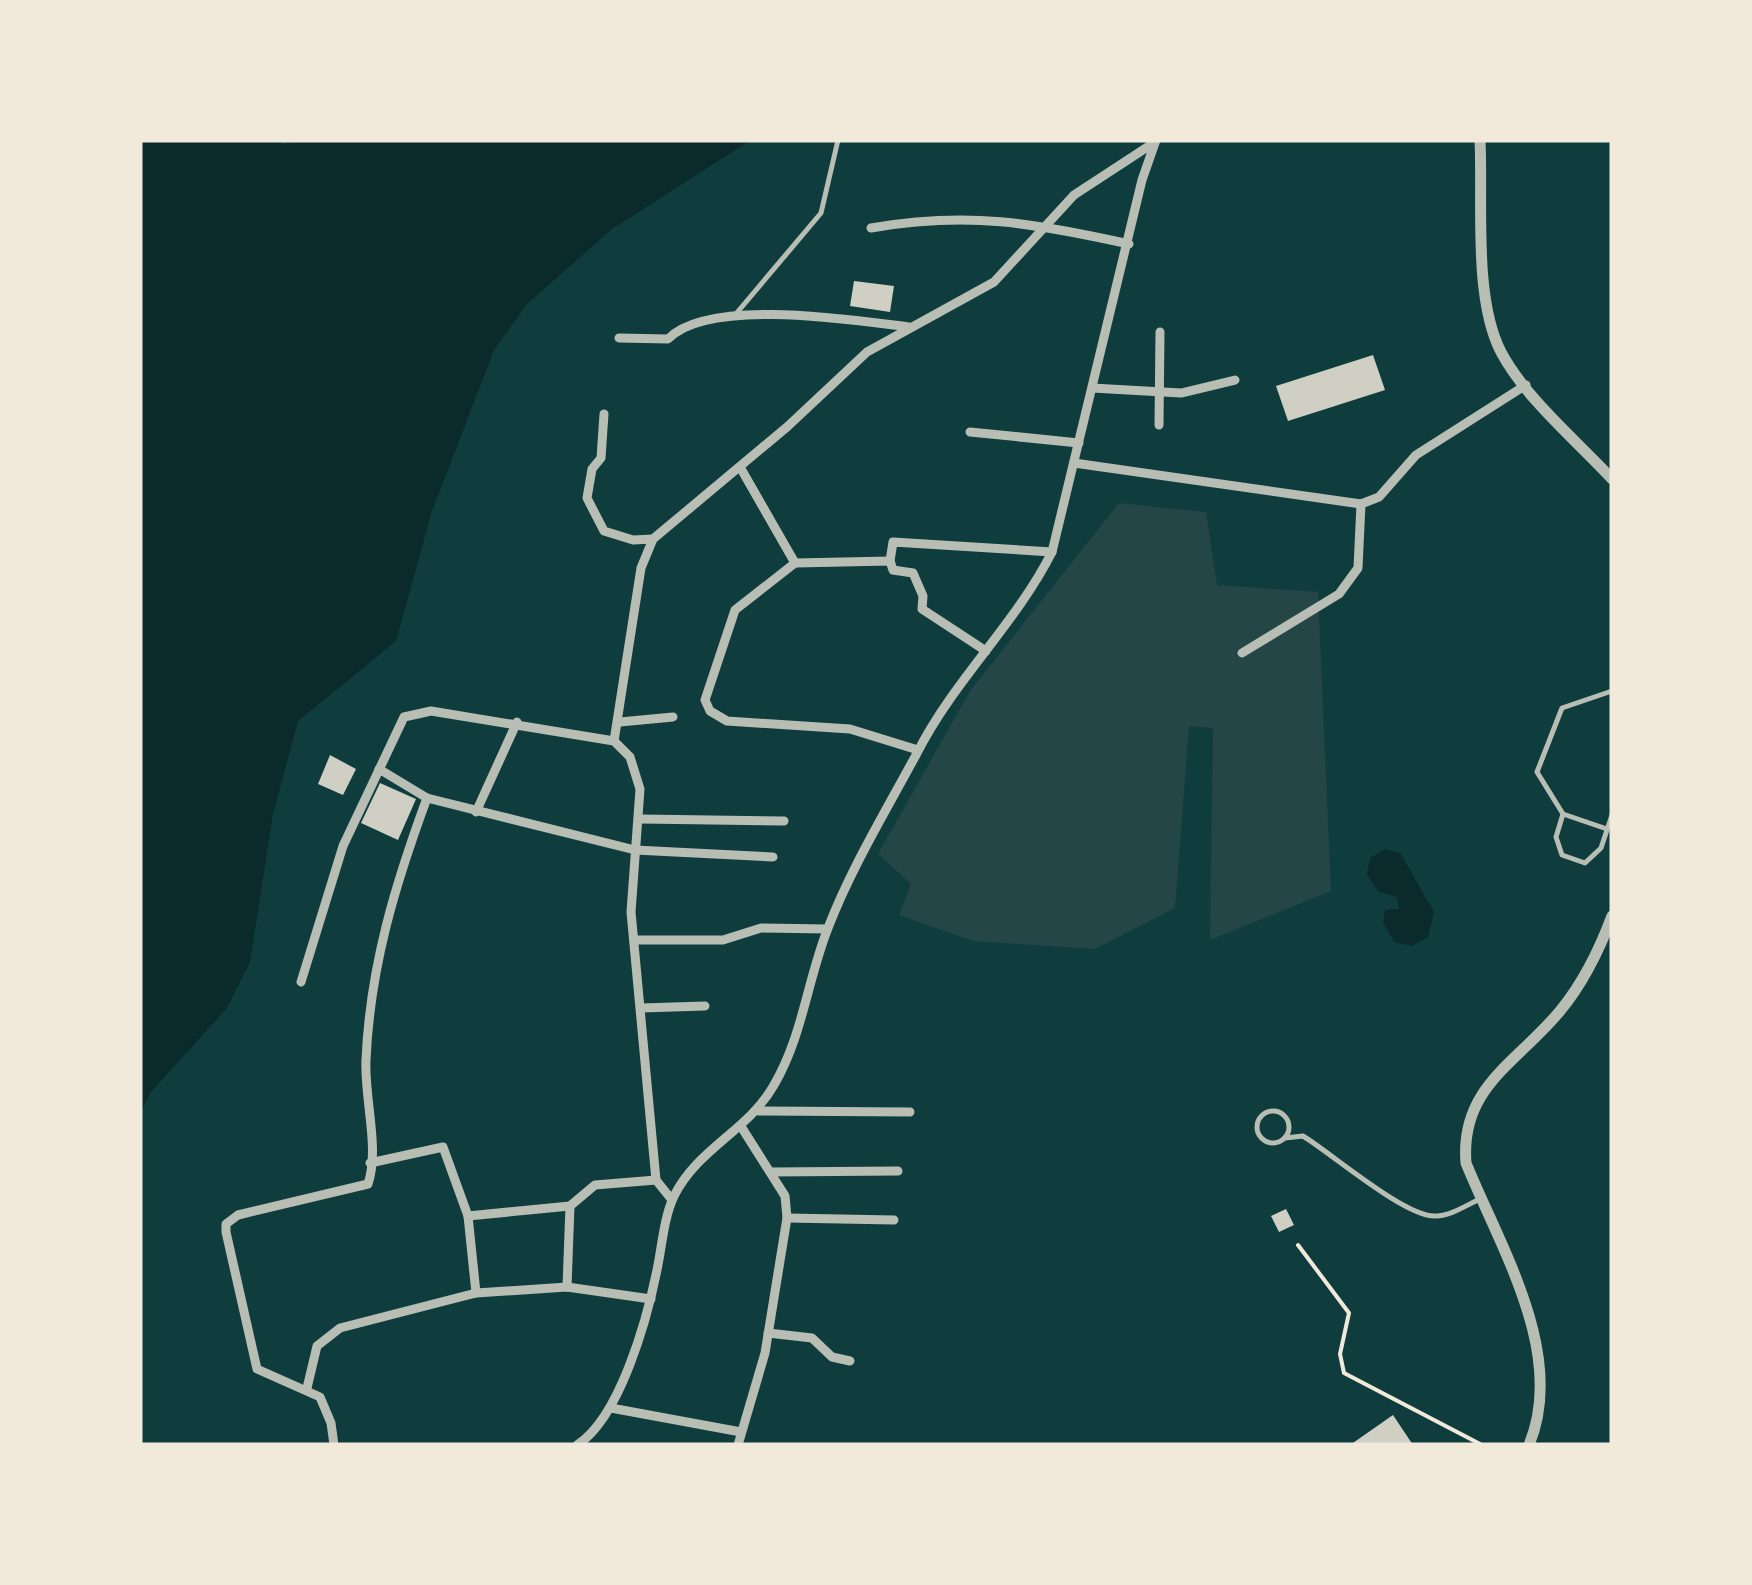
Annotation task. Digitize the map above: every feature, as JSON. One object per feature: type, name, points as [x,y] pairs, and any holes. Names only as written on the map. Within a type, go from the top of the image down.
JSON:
[{"type":"street","points":[[1480,140],[1486,307],[1504,357],[1612,479]]},
{"type":"street","points":[[614,741],[641,568],[654,539],[740,468],[867,352],[994,282],[1042,226],[1097,177],[1155,141]]},
{"type":"street","points":[[577,1445],[592,1441],[611,1408],[651,1298],[672,1200],[701,1158],[759,1111],[795,1044],[828,929],[918,750],[951,694],[1026,599],[1052,552],[1155,141]]},
{"type":"street","points":[[871,228],[933,217],[1042,226],[1129,244]]},
{"type":"street","points":[[620,338],[668,339],[681,326],[734,318],[828,316],[909,327]]},
{"type":"street","points":[[1159,425],[1160,332]]},
{"type":"street","points":[[1092,388],[1199,391],[1234,380]]},
{"type":"street","points":[[1074,463],[1361,504],[1379,497],[1416,455],[1526,385]]},
{"type":"street","points":[[604,414],[601,458],[592,469],[587,498],[604,531],[633,540],[654,539]]},
{"type":"street","points":[[970,432],[1079,444]]},
{"type":"street","points":[[740,468],[794,563]]},
{"type":"street","points":[[1242,653],[1339,594],[1358,568],[1361,504]]},
{"type":"street","points":[[986,651],[922,608],[924,596],[913,572],[893,570],[890,562],[894,542],[910,541],[941,548],[1052,552]]},
{"type":"street","points":[[890,562],[794,563],[734,610],[705,700],[710,711],[727,721],[850,730],[918,750]]},
{"type":"street","points":[[301,982],[343,846],[400,722],[410,713],[431,710],[614,741],[626,750],[635,766],[641,818],[631,912],[656,1180],[672,1200]]},
{"type":"street","points":[[620,722],[673,716]]},
{"type":"street","points":[[476,812],[517,722]]},
{"type":"street","points":[[379,768],[428,798],[635,850],[773,858]]},
{"type":"street","points":[[334,1445],[327,1409],[307,1388],[258,1369],[226,1224],[238,1215],[364,1188],[371,1176],[366,1064],[372,976],[401,867],[428,798]]},
{"type":"street","points":[[641,818],[784,821]]},
{"type":"street","points":[[1529,1445],[1542,1405],[1541,1356],[1466,1162],[1464,1135],[1471,1108],[1572,996],[1599,951],[1612,916]]},
{"type":"street","points":[[636,940],[723,940],[761,928],[828,929]]},
{"type":"street","points":[[642,1008],[704,1006]]},
{"type":"street","points":[[759,1111],[910,1112]]},
{"type":"street","points":[[738,1445],[768,1332],[787,1218],[785,1196],[742,1128]]},
{"type":"street","points":[[370,1162],[439,1145],[468,1216],[476,1294]]},
{"type":"street","points":[[771,1172],[898,1170]]},
{"type":"street","points":[[468,1216],[570,1206],[595,1185],[656,1180]]},
{"type":"street","points":[[567,1287],[570,1206]]},
{"type":"street","points":[[787,1218],[894,1220]]},
{"type":"street","points":[[307,1388],[317,1346],[328,1334],[476,1294],[567,1287],[651,1298]]},
{"type":"street","points":[[768,1332],[812,1338],[832,1357],[850,1361]]},
{"type":"street","points":[[611,1408],[741,1432]]},
{"type":"lane","points":[[734,318],[821,213],[838,140]]},
{"type":"lane","points":[[1607,828],[1563,814],[1537,772],[1562,708],[1612,691]]},
{"type":"lane","points":[[1563,814],[1556,837],[1562,855],[1585,863],[1600,848],[1612,816]]},
{"type":"lane","points":[[1285,1138],[1289,1124],[1281,1112],[1261,1116],[1260,1136],[1272,1142],[1303,1136],[1384,1194],[1427,1215],[1446,1214],[1480,1199]]},
{"type":"path","points":[[1298,1244],[1349,1313],[1340,1354],[1344,1373],[1482,1445]]},
{"type":"shaded area","points":[[140,140],[270,140],[284,144],[319,140],[751,140],[612,229],[527,304],[494,350],[432,511],[396,641],[298,721],[273,814],[250,962],[227,1008],[150,1093],[140,1114]]},
{"type":"shaded area","points":[[1119,503],[1206,512],[1217,585],[1318,592],[1331,891],[1210,940],[1213,728],[1189,726],[1175,908],[1095,949],[973,941],[899,915],[911,884],[878,854],[970,691]]},
{"type":"shaded area","points":[[1385,849],[1401,854],[1434,912],[1428,937],[1412,946],[1394,942],[1383,922],[1385,910],[1399,909],[1397,897],[1378,891],[1367,874],[1370,858]]},
{"type":"building","points":[[854,281],[894,286],[890,312],[850,306]]},
{"type":"building","points":[[1373,355],[1385,390],[1288,421],[1276,386]]},
{"type":"building","points":[[330,755],[356,769],[343,795],[318,784]]},
{"type":"building","points":[[380,783],[416,799],[398,840],[361,823]]},
{"type":"building","points":[[1286,1209],[1294,1225],[1279,1232],[1271,1216]]},
{"type":"building","points":[[1393,1415],[1413,1445],[1350,1445]]}]
